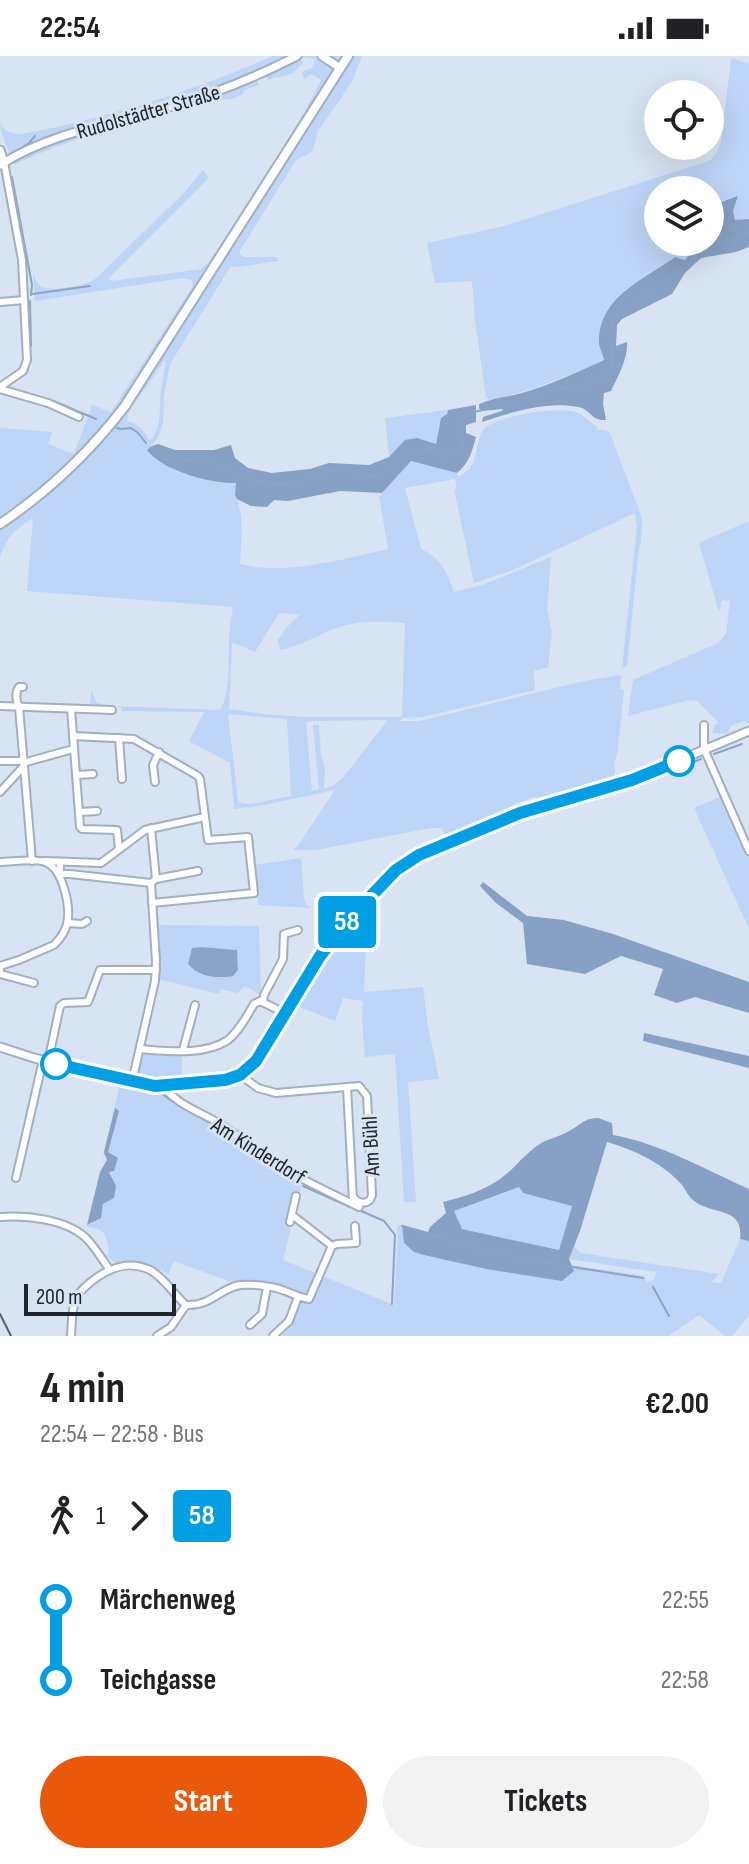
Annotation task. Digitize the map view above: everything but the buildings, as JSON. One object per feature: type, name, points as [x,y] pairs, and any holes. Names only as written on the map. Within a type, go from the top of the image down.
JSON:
[{"type":"main road","points":[[0,524],[46,491],[79,461],[125,406],[348,56]]},
{"type":"street","name":"Rudolstädter Straße","points":[[2,164],[56,138],[211,94],[297,56]]},
{"type":"street","points":[[322,56],[340,68]]},
{"type":"street","points":[[0,150],[22,260],[27,351],[25,366],[19,375],[0,388]]},
{"type":"street","points":[[0,302],[24,300]]},
{"type":"street","points":[[0,388],[48,403],[79,417]]},
{"type":"street","points":[[23,687],[17,689],[16,702],[19,707],[32,861]]},
{"type":"street","points":[[0,706],[112,710]]},
{"type":"street","points":[[71,709],[81,829],[117,830],[119,849]]},
{"type":"street","points":[[704,725],[704,749],[749,851]]},
{"type":"street","points":[[0,1047],[150,1086],[225,1080],[240,1075],[256,1061],[320,956],[350,918],[396,870],[419,855],[520,813],[632,780],[749,731]]},
{"type":"street","points":[[73,736],[134,739],[159,752],[198,776],[202,783],[208,840],[248,836],[254,893],[152,903]]},
{"type":"street","points":[[119,738],[122,779]]},
{"type":"street","points":[[0,761],[23,763],[73,749]]},
{"type":"street","points":[[155,782],[153,765],[159,752]]},
{"type":"street","points":[[0,792],[23,763]]},
{"type":"street","points":[[76,775],[93,774]]},
{"type":"street","points":[[79,812],[97,811]]},
{"type":"street","points":[[0,862],[101,863],[151,828],[205,817]]},
{"type":"street","points":[[739,830],[748,824]]},
{"type":"street","points":[[132,1082],[156,970],[151,828]]},
{"type":"street","points":[[44,861],[60,874],[154,881],[198,871]]},
{"type":"street","points":[[34,983],[0,974],[0,966],[54,945],[62,936],[68,923],[60,862]]},
{"type":"street","points":[[68,923],[82,924],[87,921]]},
{"type":"street","points":[[263,1001],[283,959],[284,934],[298,930]]},
{"type":"street","points":[[16,1178],[60,1006],[64,1003],[88,1002],[100,970],[156,970]]},
{"type":"street","points":[[140,1049],[209,1047],[226,1040],[240,1026],[254,1004],[263,1001],[285,1013]]},
{"type":"street","points":[[183,1050],[195,1005]]},
{"type":"street","name":"Am Bühl","points":[[240,1075],[258,1088],[272,1093],[359,1086],[367,1096],[372,1195],[368,1202],[355,1202],[347,1087]]},
{"type":"street","name":"Am Kinderdorf","points":[[163,1086],[169,1094],[282,1167],[355,1202]]},
{"type":"street","points":[[296,1196],[291,1219],[332,1246]]},
{"type":"street","points":[[0,1217],[27,1216],[81,1234],[109,1269]]},
{"type":"street","points":[[71,1336],[71,1315],[80,1291],[115,1266],[129,1265],[152,1271],[186,1305],[206,1303],[237,1286],[267,1287],[309,1299],[332,1246],[356,1243],[355,1226]]},
{"type":"street","points":[[250,1325],[262,1314],[267,1287]]},
{"type":"street","points":[[273,1336],[289,1321],[298,1297]]},
{"type":"street","points":[[157,1336],[171,1327],[186,1305]]},
{"type":"street","points":[[171,1327],[177,1336]]},
{"type":"shaded area","points":[[273,56],[362,56],[352,82],[318,131],[313,150],[298,159],[291,168],[240,251],[244,257],[276,257],[278,261],[232,266],[227,272],[170,364],[164,394],[163,424],[148,450],[156,458],[189,475],[214,482],[237,483],[241,517],[240,564],[276,568],[314,565],[388,549],[379,496],[411,461],[457,473],[459,477],[472,465],[482,432],[491,424],[529,413],[568,410],[582,415],[597,426],[596,430],[610,433],[642,518],[627,666],[622,668],[637,527],[635,513],[513,570],[474,583],[454,489],[457,489],[455,479],[405,488],[421,549],[442,566],[454,592],[482,585],[551,557],[547,610],[552,632],[548,667],[534,671],[535,690],[399,721],[420,721],[584,681],[621,675],[620,689],[624,693],[614,777],[545,797],[534,797],[445,835],[442,828],[431,828],[316,850],[293,850],[335,790],[234,809],[230,763],[189,741],[204,712],[122,711],[121,707],[89,707],[92,690],[96,702],[105,706],[220,710],[227,686],[233,607],[27,591],[33,518],[12,534],[0,557],[0,428],[52,432],[48,444],[74,454],[92,405],[111,412],[193,286],[192,280],[182,278],[35,301],[33,274],[39,285],[50,289],[76,286],[95,279],[181,196],[203,170],[209,178],[108,279],[112,281],[201,269],[209,262],[268,173],[321,80],[312,74],[304,79],[302,74],[312,68],[315,60],[302,58],[299,60],[303,64],[293,73],[268,81],[267,76],[256,80],[259,85],[233,99],[208,105],[206,99],[61,145],[14,165],[0,122],[6,130],[22,134],[87,120],[181,92]],"holes":[[[166,359],[158,424],[150,441],[140,428],[127,421],[129,411]],[[279,613],[299,615],[277,641],[281,650],[351,624],[405,623],[402,717],[306,717],[229,709],[232,642],[255,652]],[[228,714],[287,719],[291,796],[251,804],[238,800]],[[387,720],[342,779],[324,788],[325,768],[319,725],[313,725],[319,789],[312,791],[306,722],[311,721]]]},
{"type":"shaded area","points":[[731,58],[749,64],[749,219],[735,220],[733,211],[738,197],[724,200],[724,176],[662,176],[710,160],[724,160],[724,117]]},
{"type":"shaded area","points":[[644,182],[644,256],[688,256],[685,260],[675,257],[625,290],[605,359],[548,383],[489,400],[486,397],[475,321],[472,281],[435,283],[427,243],[504,226]]},
{"type":"shaded area","points":[[738,196],[733,211],[735,220],[749,219],[749,247],[724,254],[724,201]]},
{"type":"shaded area","points":[[688,256],[713,256],[701,258],[685,273],[672,294],[622,319],[617,325],[616,346],[627,342],[627,348],[611,391],[604,393],[606,420],[597,419],[582,408],[554,405],[517,411],[482,422],[483,417],[503,409],[482,411],[479,404],[543,386],[604,360],[599,344],[601,326],[615,301],[675,257],[685,260]]},
{"type":"shaded area","points":[[476,405],[476,422],[466,425],[466,433],[476,437],[470,457],[457,473],[411,461],[382,493],[340,491],[288,501],[274,500],[267,507],[251,506],[237,499],[236,483],[188,475],[164,464],[147,450],[158,444],[175,450],[214,450],[231,445],[235,458],[248,468],[272,473],[310,469],[329,463],[369,465],[389,457],[405,440],[417,438],[436,444],[441,418],[448,410]]},
{"type":"shaded area","points":[[448,410],[439,427],[436,444],[410,440],[389,457],[385,418]]},
{"type":"shaded area","points":[[749,521],[749,724],[744,721],[731,726],[727,734],[712,733],[719,723],[697,701],[689,700],[628,716],[633,680],[718,643],[726,634],[730,601],[722,600],[719,612],[699,543]]},
{"type":"shaded area","points":[[722,796],[749,856],[749,929],[694,808]]},
{"type":"shaded area","points":[[451,847],[401,876],[367,918],[364,992],[423,987],[439,1079],[408,1082],[416,1202],[404,1202],[395,1054],[365,1057],[363,1001],[343,998],[335,1021],[295,1005],[322,960],[357,916],[411,866]]},
{"type":"shaded area","points":[[301,858],[304,898],[306,905],[312,908],[258,905],[254,865]]},
{"type":"shaded area","points":[[483,882],[527,916],[564,920],[613,934],[749,982],[749,1013],[695,997],[677,1003],[654,995],[663,969],[621,956],[585,974],[527,964],[523,923],[496,903],[480,886]]},
{"type":"shaded area","points":[[157,925],[259,926],[261,995],[245,986],[237,993],[221,989],[219,994],[158,979]],"holes":[[[202,947],[237,950],[238,970],[224,978],[199,974]]]},
{"type":"shaded area","points":[[192,948],[237,950],[238,970],[233,976],[221,977],[197,972],[188,964]]},
{"type":"shaded area","points":[[644,1033],[749,1056],[749,1068],[643,1041]]},
{"type":"shaded area","points":[[145,1052],[156,1052],[157,1056],[182,1053],[182,1076],[219,1072],[233,1067],[232,1073],[158,1082],[136,1079],[141,1056]]},
{"type":"shaded area","points":[[126,1083],[161,1090],[296,1178],[301,1186],[283,1260],[394,1305],[397,1226],[402,1225],[404,1243],[414,1252],[486,1269],[544,1278],[573,1272],[571,1265],[645,1276],[647,1282],[655,1279],[656,1272],[569,1259],[574,1247],[581,1253],[719,1274],[712,1282],[721,1283],[740,1239],[749,1241],[749,1316],[732,1336],[725,1336],[699,1315],[668,1336],[282,1336],[293,1323],[302,1296],[231,1282],[174,1261],[168,1275],[161,1269],[159,1272],[132,1263],[114,1262],[106,1255],[109,1254],[105,1234],[86,1227],[94,1223],[113,1178],[108,1171],[117,1161],[103,1155],[120,1085],[125,1086]]},
{"type":"shaded area","points":[[115,1108],[119,1111],[108,1152],[118,1158],[114,1171],[109,1172],[116,1186],[114,1198],[103,1204],[101,1218],[87,1225],[100,1172],[107,1160],[104,1152]]},
{"type":"shaded area","points":[[593,1119],[612,1123],[613,1135],[666,1151],[749,1189],[749,1241],[740,1239],[740,1228],[732,1216],[700,1205],[666,1170],[638,1153],[607,1142],[569,1259],[574,1271],[562,1281],[424,1255],[414,1252],[404,1243],[402,1225],[428,1232],[446,1213],[443,1202],[493,1183],[541,1143]],"holes":[[[519,1187],[523,1193],[572,1206],[559,1250],[462,1229],[454,1211]]]},
{"type":"shaded area","points":[[519,1186],[523,1193],[572,1206],[559,1250],[462,1229],[453,1211]]},
{"type":"waterway","points":[[17,151],[35,136]]},
{"type":"waterway","points":[[12,177],[32,285],[31,295]]},
{"type":"waterway","points":[[150,448],[173,462],[192,460],[215,464],[246,479],[281,485],[331,470],[354,471],[374,477],[387,471],[408,450],[428,449],[446,457],[464,446],[458,425],[468,414],[559,388],[581,386],[605,377],[613,366],[610,333],[614,320],[623,309],[727,240],[749,234]]},
{"type":"waterway","points":[[32,294],[90,286]]},
{"type":"waterway","points":[[30,301],[31,346]]},
{"type":"waterway","points":[[7,387],[56,402],[96,419]]},
{"type":"waterway","points":[[117,428],[131,428],[146,443]]},
{"type":"waterway","points":[[714,754],[742,744]]},
{"type":"waterway","points":[[456,844],[538,811],[631,786],[701,759]]},
{"type":"waterway","points":[[630,776],[644,771]]},
{"type":"waterway","points":[[587,789],[610,782]]},
{"type":"waterway","points":[[522,809],[582,790]]},
{"type":"waterway","points":[[433,853],[451,846]]},
{"type":"waterway","points":[[360,914],[391,882],[414,864]]},
{"type":"waterway","points":[[286,1004],[308,965],[347,916]]},
{"type":"waterway","points":[[327,954],[336,943]]},
{"type":"waterway","points":[[316,969],[322,960]]},
{"type":"waterway","points":[[296,1004],[304,988]]},
{"type":"waterway","points":[[287,1019],[292,1010]]},
{"type":"waterway","points":[[237,1071],[255,1055],[277,1020]]},
{"type":"waterway","points":[[249,1073],[264,1057],[283,1025]]},
{"type":"waterway","points":[[159,1091],[217,1127]]},
{"type":"waterway","points":[[221,1130],[296,1183]]},
{"type":"waterway","points":[[303,1186],[350,1207]]},
{"type":"waterway","points":[[359,1210],[384,1221],[395,1235],[392,1304]]},
{"type":"waterway","points":[[402,1226],[528,1260],[643,1278]]},
{"type":"waterway","points":[[653,1287],[669,1316]]},
{"type":"tram line","points":[[0,1314],[11,1336]]},
{"type":"bus line","name":"58","points":[[56,1064],[155,1086],[225,1080],[240,1075],[256,1061],[320,956],[350,918],[396,870],[419,855],[520,813],[632,780],[679,761]]}]
